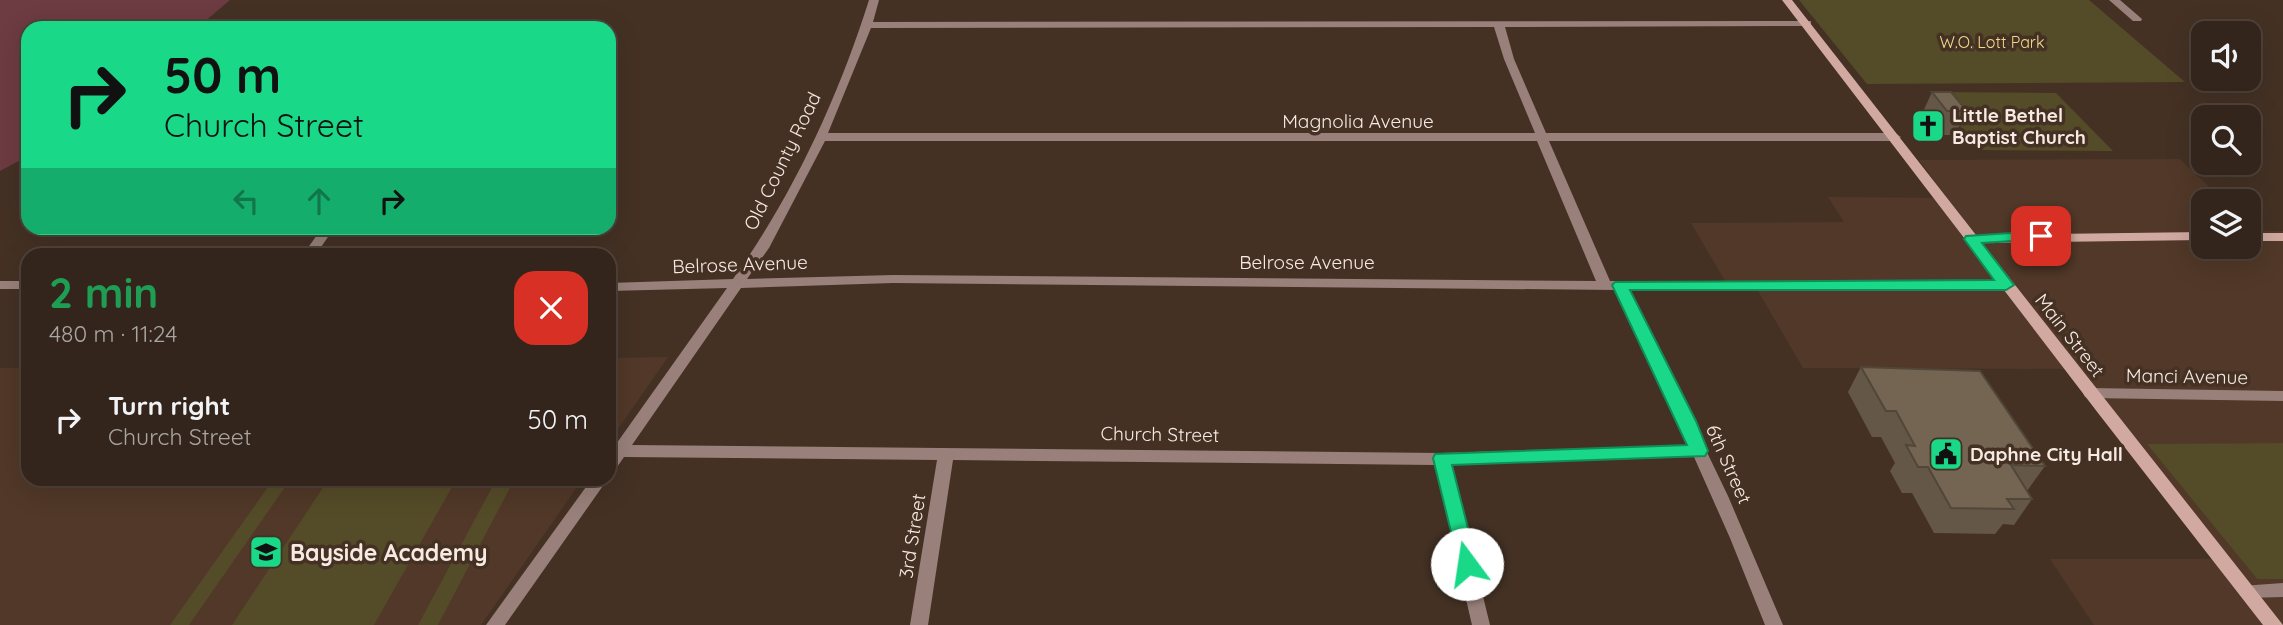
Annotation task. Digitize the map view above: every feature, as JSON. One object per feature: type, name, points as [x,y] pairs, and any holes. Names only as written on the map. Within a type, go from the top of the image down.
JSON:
[{"type":"main road","name":"Main Street","points":[[1787,0],[2090,393],[2274,625]]},
{"type":"main road","points":[[1971,239],[2191,236]]},
{"type":"main road","points":[[2261,237],[2283,237]]},
{"type":"street","name":"Old County Road","points":[[616,456],[738,284],[781,216],[821,137],[867,25],[874,0]]},
{"type":"street","points":[[2114,0],[2137,19]]},
{"type":"street","points":[[867,25],[1807,23]]},
{"type":"street","name":"6th Street","points":[[1499,25],[1509,59],[1543,139],[1612,285],[1688,421],[1699,451],[1745,548],[1774,625]]},
{"type":"street","name":"Magnolia Avenue","points":[[821,137],[1895,137]]},
{"type":"street","name":"Belrose Avenue","points":[[616,287],[893,279],[1612,285],[2006,285]]},
{"type":"street","points":[[0,285],[21,285]]},
{"type":"street","name":"Manci Avenue","points":[[2090,393],[2283,396]]},
{"type":"street","name":"Church Street","points":[[620,451],[1442,458],[1699,451]]},
{"type":"street","name":"3rd Street","points":[[919,625],[946,453]]},
{"type":"street","points":[[1442,458],[1481,625]]},
{"type":"street","points":[[495,625],[595,486]]},
{"type":"street","points":[[2247,592],[2283,590]]},
{"type":"shaded area","points":[[0,0],[230,0],[205,21],[21,21],[21,160],[0,171]]},
{"type":"shaded area","points":[[2180,159],[2191,170],[2191,175],[2197,175],[2211,189],[2191,189],[2191,259],[2261,259],[2261,231],[2283,231],[2283,443],[2148,445],[2257,579],[2283,579],[2283,625],[2094,625],[2050,559],[2212,559],[2065,369],[1803,368],[1758,291],[1731,291],[1691,223],[1844,222],[1828,197],[1947,198],[1919,160]]},
{"type":"shaded area","points":[[668,357],[616,432],[616,358]]},
{"type":"shaded area","name":"Bayside Academy","points":[[0,368],[21,368],[21,486],[578,486],[481,625],[0,625]]},
{"type":"green space","name":"W.O. Lott Park","points":[[1799,0],[2089,0],[2185,82],[1867,84]]},
{"type":"green space","points":[[1932,92],[2056,93],[2113,151],[1980,150]]},
{"type":"green space","points":[[2283,443],[2283,579],[2257,579],[2147,444]]},
{"type":"green space","points":[[269,486],[286,486],[189,625],[170,625]]},
{"type":"green space","points":[[324,486],[453,486],[374,625],[232,625]]},
{"type":"green space","points":[[493,486],[511,486],[438,625],[418,625]]},
{"type":"building","points":[[1932,92],[1951,92],[1967,111],[1947,111]]},
{"type":"building","name":"Daphne City Hall","points":[[1861,367],[1980,371],[2045,466],[2011,465],[2032,499],[2007,499],[2014,509],[1951,508],[1928,467],[1918,467],[1906,445],[1915,446],[1896,411],[1886,411]]},
{"type":"place","name":"Little Bethel Baptist Church","points":[[1928,126]]},
{"type":"place","name":"Daphne City Hall","points":[[1946,454]]},
{"type":"place","name":"Bayside Academy","points":[[266,552]]},
{"type":"route","points":[[1467,564],[1442,458],[1594,456],[1699,451],[1688,421],[1651,352],[1620,285],[2006,285],[1971,239],[2041,236]]}]
